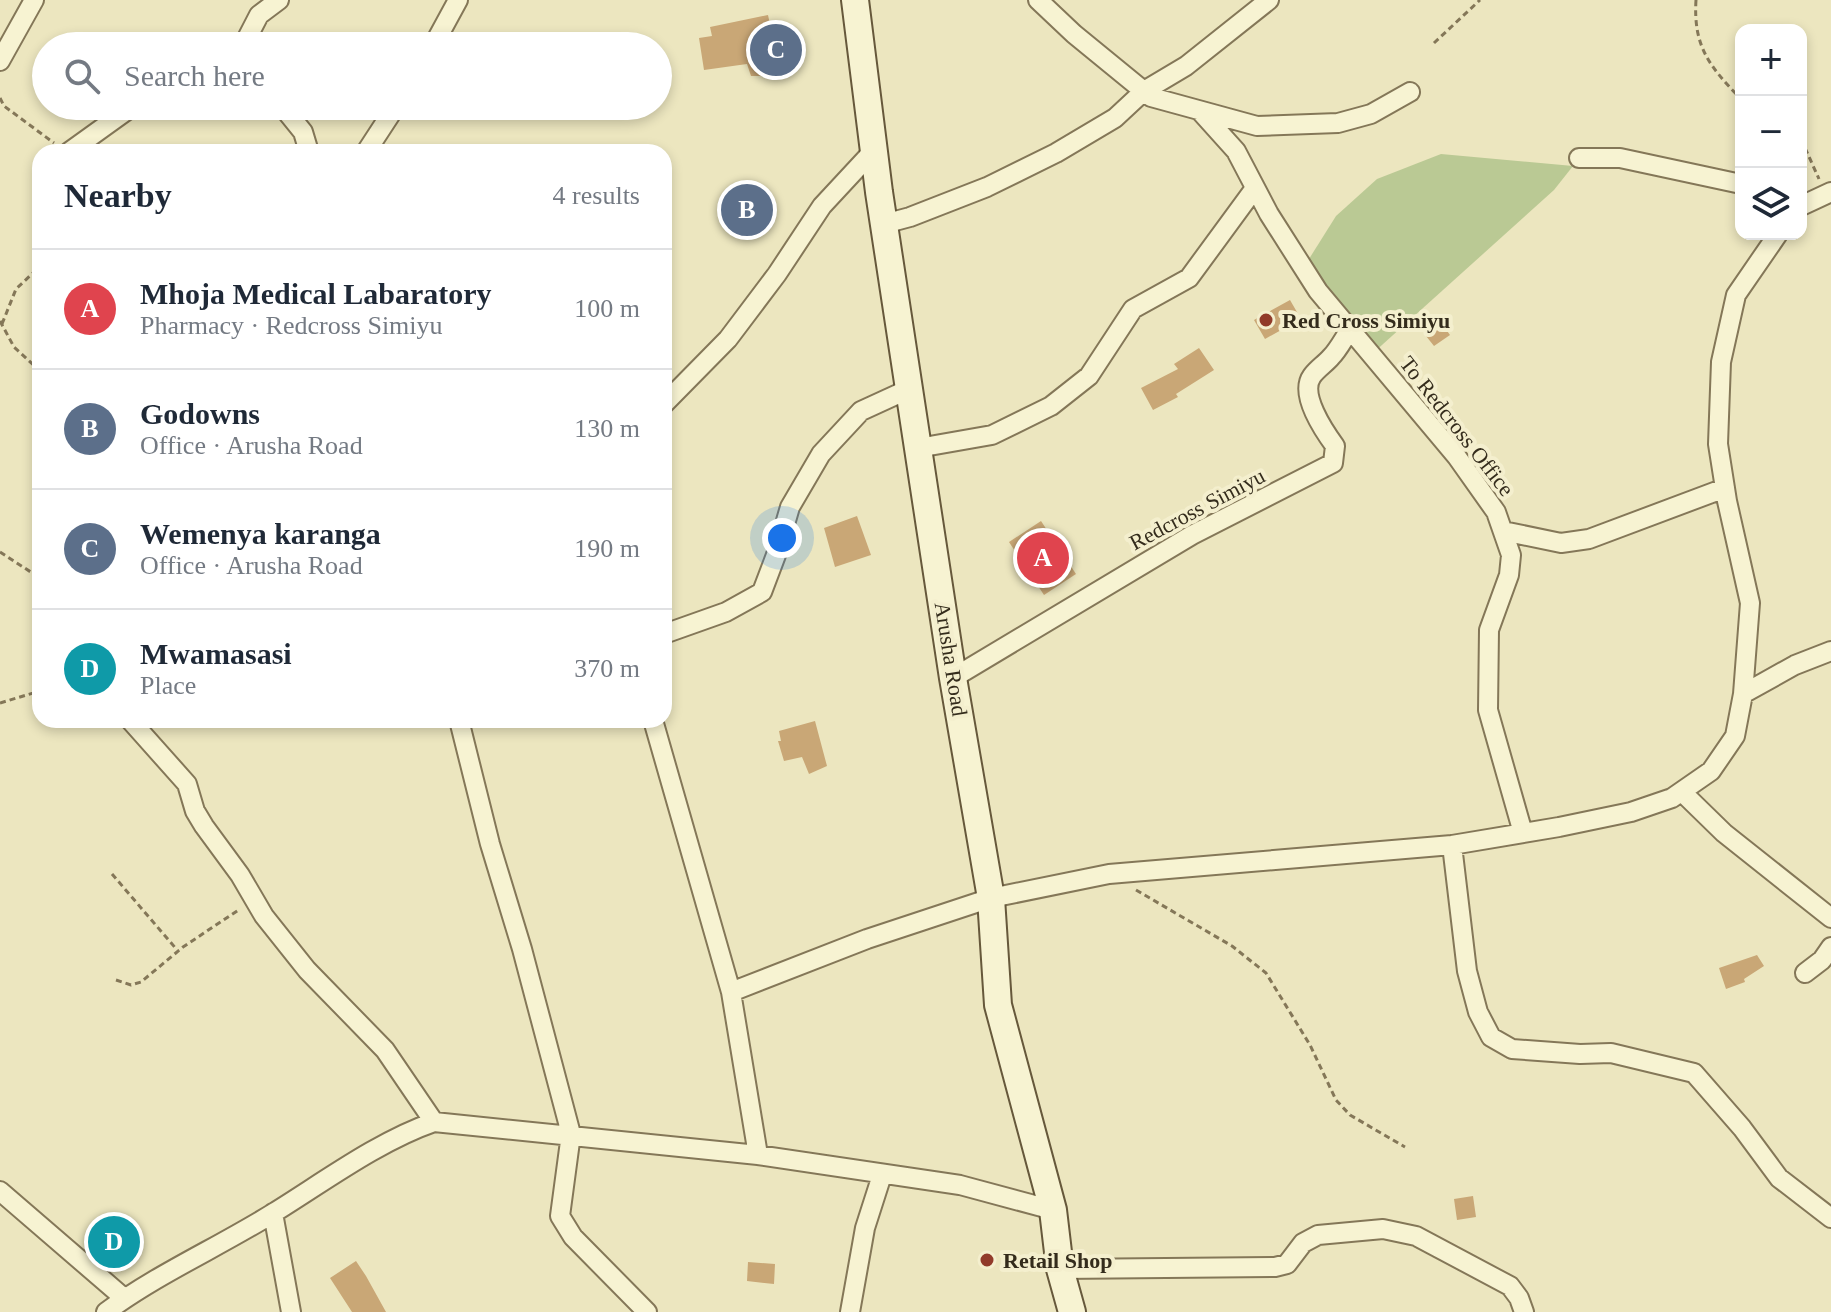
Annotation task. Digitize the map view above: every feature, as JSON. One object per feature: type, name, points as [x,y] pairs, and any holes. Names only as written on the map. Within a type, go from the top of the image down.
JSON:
[{"type":"main road","name":"Arusha Road","points":[[855,0],[884,224],[953,678],[991,898],[998,1005],[1053,1210],[1060,1269],[1072,1312]]},
{"type":"street","points":[[0,61],[34,0]]},
{"type":"street","points":[[250,32],[259,15],[279,0]]},
{"type":"street","points":[[441,32],[458,0]]},
{"type":"street","points":[[1038,0],[1151,97],[1257,126],[1338,123],[1371,114],[1410,92]]},
{"type":"street","points":[[884,224],[987,187],[1056,153],[1115,118],[1144,91],[1186,66],[1269,0]]},
{"type":"street","name":"To Redcross Office","points":[[1200,111],[1236,151],[1318,291],[1457,457],[1496,512],[1511,555],[1509,575],[1489,630],[1488,710],[1523,833]]},
{"type":"street","points":[[80,144],[114,120]]},
{"type":"street","points":[[293,120],[303,132],[307,144]]},
{"type":"street","points":[[371,144],[387,120]]},
{"type":"street","points":[[672,396],[728,339],[777,274],[822,206],[874,150]]},
{"type":"street","points":[[1579,158],[1620,158],[1735,183]]},
{"type":"street","points":[[918,448],[992,435],[1051,406],[1089,376],[1133,309],[1189,278],[1255,188]]},
{"type":"street","points":[[1807,201],[1828,193]]},
{"type":"street","points":[[731,992],[867,939],[991,898],[1109,874],[1452,845],[1631,812],[1682,792],[1711,771],[1735,736],[1743,694],[1750,603],[1718,444],[1721,362],[1736,295],[1774,240]]},
{"type":"street","name":"Redcross Simiyu","points":[[953,678],[1192,535],[1329,466],[1334,460],[1335,446],[1321,427],[1308,385],[1311,376],[1333,355],[1349,331]]},
{"type":"street","points":[[672,631],[726,612],[762,592],[790,507],[821,454],[861,411],[909,389]]},
{"type":"street","points":[[1503,531],[1561,543],[1589,539],[1725,488]]},
{"type":"street","points":[[1743,694],[1795,665],[1831,651]]},
{"type":"street","points":[[137,728],[187,784],[195,811],[254,900],[307,970],[385,1050],[434,1122]]},
{"type":"street","points":[[461,728],[571,1134],[560,1216],[573,1237],[647,1312]]},
{"type":"street","points":[[655,728],[731,992],[758,1155]]},
{"type":"street","points":[[1682,792],[1724,833],[1831,918]]},
{"type":"street","points":[[1452,845],[1467,971],[1478,1012],[1491,1037],[1512,1049],[1611,1053],[1694,1073],[1742,1128],[1779,1178],[1831,1218]]},
{"type":"street","points":[[1805,973],[1822,960],[1831,947]]},
{"type":"street","points":[[106,1312],[146,1284],[273,1213],[404,1133],[434,1122],[758,1155],[960,1185],[1053,1210]]},
{"type":"street","points":[[850,1312],[865,1228],[882,1175]]},
{"type":"street","points":[[0,1191],[124,1298]]},
{"type":"street","points":[[273,1213],[291,1312]]},
{"type":"street","points":[[1060,1269],[1275,1267],[1287,1264],[1303,1243],[1318,1235],[1383,1229],[1416,1236],[1510,1286],[1525,1312]]},
{"type":"path","points":[[1434,43],[1480,0]]},
{"type":"path","points":[[1696,0],[1701,48],[1717,74],[1738,96]]},
{"type":"path","points":[[0,98],[4,106],[55,144]]},
{"type":"path","points":[[1807,150],[1828,193]]},
{"type":"path","points":[[32,274],[16,289],[1,322],[14,347],[32,364]]},
{"type":"path","points":[[0,552],[32,573]]},
{"type":"path","points":[[0,703],[32,693]]},
{"type":"path","points":[[112,874],[178,951]]},
{"type":"path","points":[[1109,874],[1232,946],[1266,973],[1310,1045],[1336,1100],[1350,1115],[1405,1147]]},
{"type":"path","points":[[116,980],[131,985],[141,982],[178,951],[254,900]]},
{"type":"green space","points":[[1441,154],[1573,166],[1554,190],[1372,354],[1309,259],[1336,216],[1377,179]]},
{"type":"building","points":[[768,15],[779,76],[751,76],[747,64],[704,70],[699,38],[712,36],[710,27]]},
{"type":"building","name":"Red Cross Simiyu","points":[[1290,300],[1301,319],[1265,339],[1254,320]]},
{"type":"building","points":[[1442,324],[1450,335],[1434,346],[1426,336]]},
{"type":"building","points":[[1199,348],[1214,370],[1176,394],[1178,397],[1153,410],[1141,388],[1178,369],[1174,364]]},
{"type":"building","points":[[857,516],[871,555],[835,567],[824,528]]},
{"type":"building","points":[[1041,521],[1076,574],[1044,595],[1009,542]]},
{"type":"building","points":[[815,721],[827,766],[809,774],[802,757],[784,761],[778,741],[781,741],[779,731]]},
{"type":"building","points":[[1757,955],[1764,966],[1744,979],[1745,982],[1726,989],[1719,968]]},
{"type":"building","points":[[1473,1196],[1476,1217],[1457,1220],[1454,1199]]},
{"type":"building","points":[[110,1224],[117,1234],[126,1229],[138,1248],[111,1269],[90,1237]]},
{"type":"building","points":[[356,1261],[386,1312],[352,1312],[330,1278]]},
{"type":"building","points":[[748,1262],[775,1264],[774,1284],[747,1281]]},
{"type":"place","name":"Wemenya karanga","points":[[776,50]]},
{"type":"place","name":"Godowns","points":[[747,210]]},
{"type":"place","name":"Red Cross Simiyu","points":[[1266,320]]},
{"type":"place","name":"Mhoja Medical Labaratory","points":[[1043,558]]},
{"type":"place","name":"Mwamasasi","points":[[114,1242]]},
{"type":"place","name":"Retail Shop","points":[[987,1260]]}]
